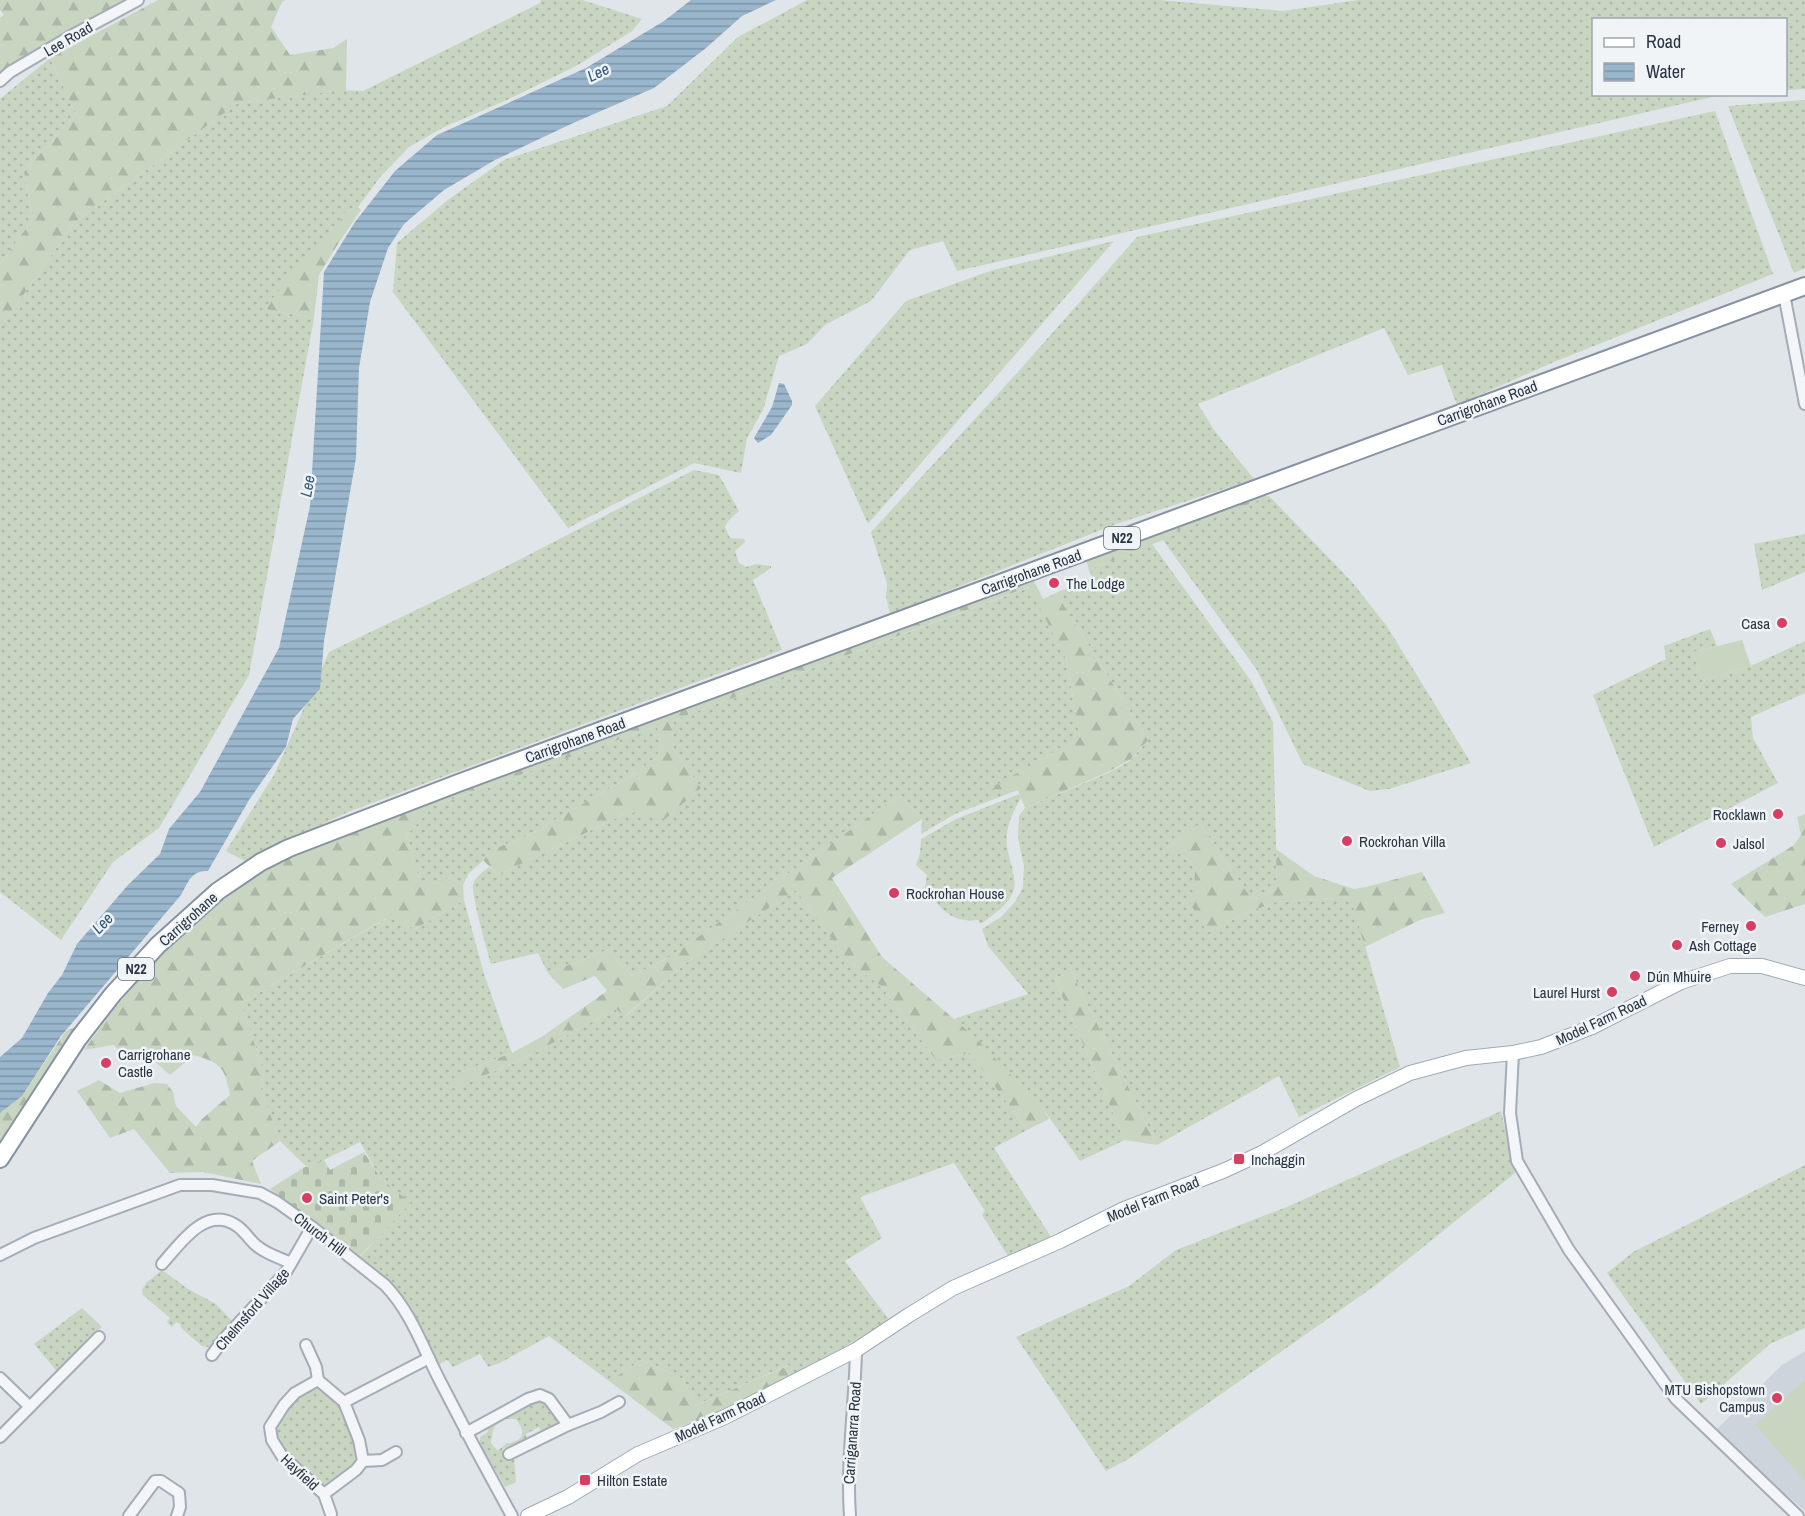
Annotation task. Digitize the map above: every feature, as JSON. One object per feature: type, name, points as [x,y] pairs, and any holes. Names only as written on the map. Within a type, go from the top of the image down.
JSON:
[{"type":"highway","name":"Carrigrohane Road","points":[[325,833],[1805,286]]},
{"type":"highway","name":"Carrigrohane","points":[[0,1160],[78,1039],[113,994],[158,945],[218,891],[240,875],[289,848],[325,833]]},
{"type":"main road","name":"Model Farm Road","points":[[528,1516],[568,1497],[638,1454],[725,1417],[856,1350],[953,1288],[1060,1241],[1124,1209],[1223,1171],[1262,1153],[1356,1099],[1410,1073],[1466,1058],[1513,1053],[1541,1047],[1592,1027],[1681,982],[1730,966],[1762,966],[1805,978]]},
{"type":"street","name":"Lee Road","points":[[0,81],[10,72],[71,36],[138,0]]},
{"type":"street","points":[[1784,294],[1805,404]]},
{"type":"street","points":[[1513,1053],[1510,1113],[1517,1161],[1569,1250],[1676,1399],[1798,1516]]},
{"type":"street","name":"Church Hill","points":[[0,1255],[34,1238],[180,1185],[212,1185],[260,1193],[312,1227],[385,1285],[393,1294],[416,1328],[466,1433],[512,1516]]},
{"type":"street","name":"Chelmsford Village","points":[[162,1264],[194,1229],[202,1223],[213,1220],[227,1220],[238,1226],[258,1247],[291,1263]]},
{"type":"street","name":"Chelmsford Village","points":[[212,1355],[286,1272],[312,1227]]},
{"type":"street","points":[[0,1437],[99,1337]]},
{"type":"street","points":[[306,1345],[316,1366],[318,1380],[344,1402],[363,1461]]},
{"type":"street","name":"Carriganarra Road","points":[[850,1516],[849,1467],[856,1383],[856,1350]]},
{"type":"street","points":[[344,1402],[429,1358]]},
{"type":"street","points":[[0,1378],[30,1406]]},
{"type":"street","name":"Hayfield","points":[[318,1380],[296,1393],[284,1405],[270,1427],[272,1440],[282,1456],[324,1494],[331,1514]]},
{"type":"street","points":[[466,1433],[528,1399],[540,1395],[549,1400],[568,1425]]},
{"type":"street","points":[[509,1454],[619,1402]]},
{"type":"street","points":[[324,1494],[356,1470],[363,1461],[382,1460],[396,1452]]},
{"type":"street","points":[[129,1516],[155,1481],[161,1481],[179,1493],[180,1508],[177,1516]]},
{"type":"shaded area","name":"MTU Bishopstown Campus","points":[[1805,1351],[1805,1511],[1715,1431],[1782,1365]]},
{"type":"green space","points":[[0,0],[131,0],[11,65],[0,74],[0,18],[4,15],[0,10]]},
{"type":"green space","points":[[158,0],[285,0],[271,27],[290,55],[333,48],[347,39],[346,90],[238,103],[74,223],[0,328],[0,264],[33,219],[24,172],[76,114],[50,58]]},
{"type":"green space","points":[[541,0],[582,0],[642,19],[632,31],[578,65],[507,100],[444,127],[409,147],[381,176],[358,207],[345,212],[339,223],[265,309],[314,318],[249,675],[159,828],[113,862],[61,940],[0,892],[0,328],[74,223],[238,103],[341,90],[363,91],[540,3]]},
{"type":"green space","points":[[807,0],[1160,0],[1283,11],[1358,0],[1805,0],[1805,89],[1787,90],[1787,18],[1592,18],[1592,96],[1726,96],[1712,97],[957,271],[943,241],[910,250],[871,301],[825,325],[807,344],[779,356],[763,410],[747,438],[741,473],[694,463],[568,528],[393,292],[397,243],[449,199],[504,160],[667,106],[738,37]]},
{"type":"green space","points":[[50,58],[76,114],[24,172],[33,219],[0,264],[0,99]]},
{"type":"green space","points":[[1805,100],[1805,268],[1794,273],[1728,106]]},
{"type":"green space","points":[[1715,111],[1773,274],[1549,364],[1457,405],[1442,365],[1408,375],[1384,328],[1198,404],[1214,430],[1254,479],[1116,524],[890,614],[886,597],[887,584],[871,532],[1017,373],[1137,237]]},
{"type":"green space","points":[[358,207],[361,210],[319,275],[314,318],[265,309],[293,271],[339,223],[345,212]]},
{"type":"green space","points":[[1114,241],[868,524],[815,406],[906,301],[993,270]]},
{"type":"green space","points":[[694,470],[719,475],[739,511],[725,527],[730,538],[744,539],[745,542],[735,551],[739,563],[746,567],[756,564],[771,566],[753,580],[782,650],[348,812],[245,861],[226,851],[274,775],[329,652],[499,570]]},
{"type":"green space","points":[[1261,491],[1268,497],[1168,534],[1163,540],[1089,570],[1086,559]]},
{"type":"green space","points":[[1269,496],[1352,582],[1386,625],[1471,763],[1389,789],[1370,791],[1303,764],[1257,670],[1163,540],[1168,534]]},
{"type":"green space","points":[[1805,534],[1805,572],[1762,590],[1754,544]]},
{"type":"green space","points":[[1152,544],[1251,681],[1273,722],[1277,889],[1251,898],[1200,824],[1166,848],[1183,855],[1195,869],[1196,902],[1207,932],[1276,902],[1351,897],[1400,1067],[1299,1117],[1279,1076],[1157,1145],[1070,969],[1055,980],[1125,1140],[1080,1161],[1044,1110],[954,1019],[1028,994],[988,946],[982,929],[1001,917],[1015,902],[1023,887],[1024,866],[1018,838],[1019,816],[1025,808],[1108,773],[1130,761],[1148,740],[1056,593],[1092,578],[1089,570]]},
{"type":"green space","points":[[1032,577],[1043,599],[1056,593],[1148,740],[1131,759],[1108,772],[1025,808],[1018,790],[989,789],[1080,737],[1066,659],[1029,587],[671,721],[674,749],[701,788],[665,819],[629,812],[498,875],[483,860],[499,847],[529,835],[631,776],[657,757],[661,747],[657,726],[433,806],[407,835],[421,886],[449,878],[463,885],[464,900],[415,929],[388,917],[241,1003],[264,1072],[261,1089],[280,1141],[252,1161],[261,1184],[203,1172],[170,1173],[134,1129],[110,1138],[77,1091],[99,1080],[120,1093],[154,1083],[167,1084],[173,1092],[176,1106],[196,1127],[230,1095],[226,1078],[220,1068],[211,1061],[194,1055],[170,1075],[151,1058],[136,1063],[113,1045],[84,1050],[114,1009],[175,938],[253,875],[317,841]]},
{"type":"green space","points":[[1030,587],[1066,659],[1080,737],[990,789],[1018,790],[955,814],[921,834],[922,819],[900,795],[668,958],[632,976],[607,950],[548,973],[538,953],[491,964],[473,890],[474,881],[482,872],[489,867],[498,875],[629,812],[665,818],[701,788],[674,749],[671,721]]},
{"type":"green space","points":[[1710,629],[1717,646],[1693,652],[1703,681],[1751,666],[1805,641],[1805,693],[1751,717],[1753,738],[1778,783],[1654,847],[1593,695],[1666,659],[1664,646]]},
{"type":"green space","points":[[1742,640],[1751,666],[1703,681],[1693,652]]},
{"type":"green space","points":[[657,726],[661,747],[657,757],[631,776],[529,835],[499,847],[469,873],[463,885],[449,878],[421,887],[407,835],[433,806]]},
{"type":"green space","points":[[1019,794],[1021,798],[1012,815],[1007,833],[1007,846],[1014,881],[1011,897],[999,910],[980,924],[978,920],[960,919],[947,913],[925,888],[927,875],[916,865],[921,839],[956,819]]},
{"type":"green space","points":[[900,795],[922,819],[832,878],[882,957],[976,1038],[1044,1110],[1049,1119],[1027,1130],[970,1053],[936,1060],[881,986],[847,960],[796,890],[686,963],[625,1016],[616,1009],[519,1061],[444,1092],[469,1069],[512,1053],[543,1036],[607,991],[595,976],[563,989],[548,973],[607,950],[632,976],[668,958]]},
{"type":"green space","points":[[1805,814],[1805,904],[1765,917],[1731,884],[1794,845],[1801,835],[1797,817]]},
{"type":"green space","points":[[1200,824],[1251,898],[1277,889],[1276,849],[1314,876],[1354,889],[1422,872],[1445,913],[1422,919],[1365,947],[1350,897],[1276,902],[1207,932],[1190,903],[1194,892],[1195,869],[1183,855],[1166,848]]},
{"type":"green space","points":[[796,890],[847,960],[881,986],[936,1060],[970,1053],[1027,1130],[994,1148],[1051,1237],[1008,1256],[982,1215],[985,1211],[954,1163],[860,1197],[882,1238],[845,1261],[890,1321],[795,1375],[789,1365],[696,1405],[683,1379],[642,1360],[609,1381],[549,1336],[500,1363],[488,1367],[480,1354],[453,1367],[447,1360],[436,1366],[430,1357],[430,1346],[397,1295],[360,1257],[410,1203],[381,1179],[360,1142],[324,1160],[306,1166],[280,1141],[261,1089],[264,1072],[241,1003],[389,917],[415,929],[464,900],[484,974],[512,1053],[469,1069],[446,1091],[519,1061],[616,1009],[626,1016],[686,963]]},
{"type":"green space","points":[[1070,969],[1157,1145],[1125,1140],[1055,980]]},
{"type":"green space","points":[[81,1025],[0,1143],[0,1113],[22,1096],[66,1031]]},
{"type":"green space","points":[[1501,1111],[1515,1173],[1376,1285],[1130,1458],[1106,1471],[1016,1337],[1129,1286],[1176,1250],[1289,1206]]},
{"type":"green space","points":[[364,1152],[381,1179],[411,1203],[359,1257],[270,1189],[306,1166],[324,1160],[330,1170]]},
{"type":"green space","points":[[1805,1165],[1805,1328],[1770,1344],[1701,1404],[1607,1273],[1633,1252]]},
{"type":"green space","points":[[162,1270],[188,1289],[216,1304],[234,1323],[213,1348],[202,1346],[181,1328],[180,1324],[176,1322],[172,1327],[167,1322],[170,1318],[143,1295],[142,1290],[146,1283]]},
{"type":"green space","points":[[82,1308],[102,1327],[87,1338],[83,1352],[60,1375],[34,1344]]},
{"type":"green space","points":[[642,1360],[683,1379],[696,1405],[790,1365],[795,1375],[711,1416],[673,1429],[609,1381]]},
{"type":"green space","points":[[1805,1380],[1805,1481],[1755,1425]]},
{"type":"green space","points":[[318,1386],[323,1387],[352,1424],[360,1457],[350,1471],[327,1488],[321,1487],[280,1448],[276,1440],[276,1425],[299,1396]]},
{"type":"green space","points":[[536,1400],[543,1401],[559,1415],[560,1423],[542,1433],[539,1427],[526,1434],[527,1439],[512,1447],[511,1445],[502,1449],[507,1459],[514,1456],[516,1482],[505,1487],[480,1444],[480,1437],[488,1432],[486,1427]],"holes":[[[506,1419],[516,1419],[521,1428],[521,1436],[497,1450],[491,1443],[495,1426]]]},
{"type":"water","name":"Lee","points":[[691,0],[776,0],[742,16],[706,48],[654,88],[495,160],[444,190],[404,224],[388,248],[370,302],[359,368],[356,458],[324,641],[320,689],[293,719],[286,747],[249,800],[208,871],[198,872],[191,878],[181,895],[61,1036],[22,1096],[0,1113],[0,1057],[22,1038],[48,993],[62,975],[77,944],[128,885],[160,854],[169,829],[200,792],[279,648],[310,506],[324,272],[355,222],[395,171],[437,135],[586,68],[664,21]]},
{"type":"water","points":[[779,383],[784,384],[792,405],[771,435],[758,443],[754,438],[772,407]]},
{"type":"place","name":"The Lodge","points":[[1054,583]]},
{"type":"place","name":"Casa","points":[[1782,623]]},
{"type":"place","name":"Rocklawn","points":[[1778,814]]},
{"type":"place","name":"Rockrohan Villa","points":[[1347,841]]},
{"type":"place","name":"Jalsol","points":[[1721,843]]},
{"type":"place","name":"Rockrohan House","points":[[894,893]]},
{"type":"place","name":"Ferney","points":[[1751,926]]},
{"type":"place","name":"Ash Cottage","points":[[1677,945]]},
{"type":"place","name":"Dún Mhuire","points":[[1635,976]]},
{"type":"place","name":"Laurel Hurst","points":[[1612,992]]},
{"type":"place","name":"Carrigrohane Castle","points":[[106,1063]]},
{"type":"place","name":"Inchaggin","points":[[1239,1159]]},
{"type":"place","name":"Saint Peter's","points":[[307,1198]]},
{"type":"place","name":"MTU Bishopstown Campus","points":[[1777,1398]]},
{"type":"place","name":"Hilton Estate","points":[[585,1480]]}]
